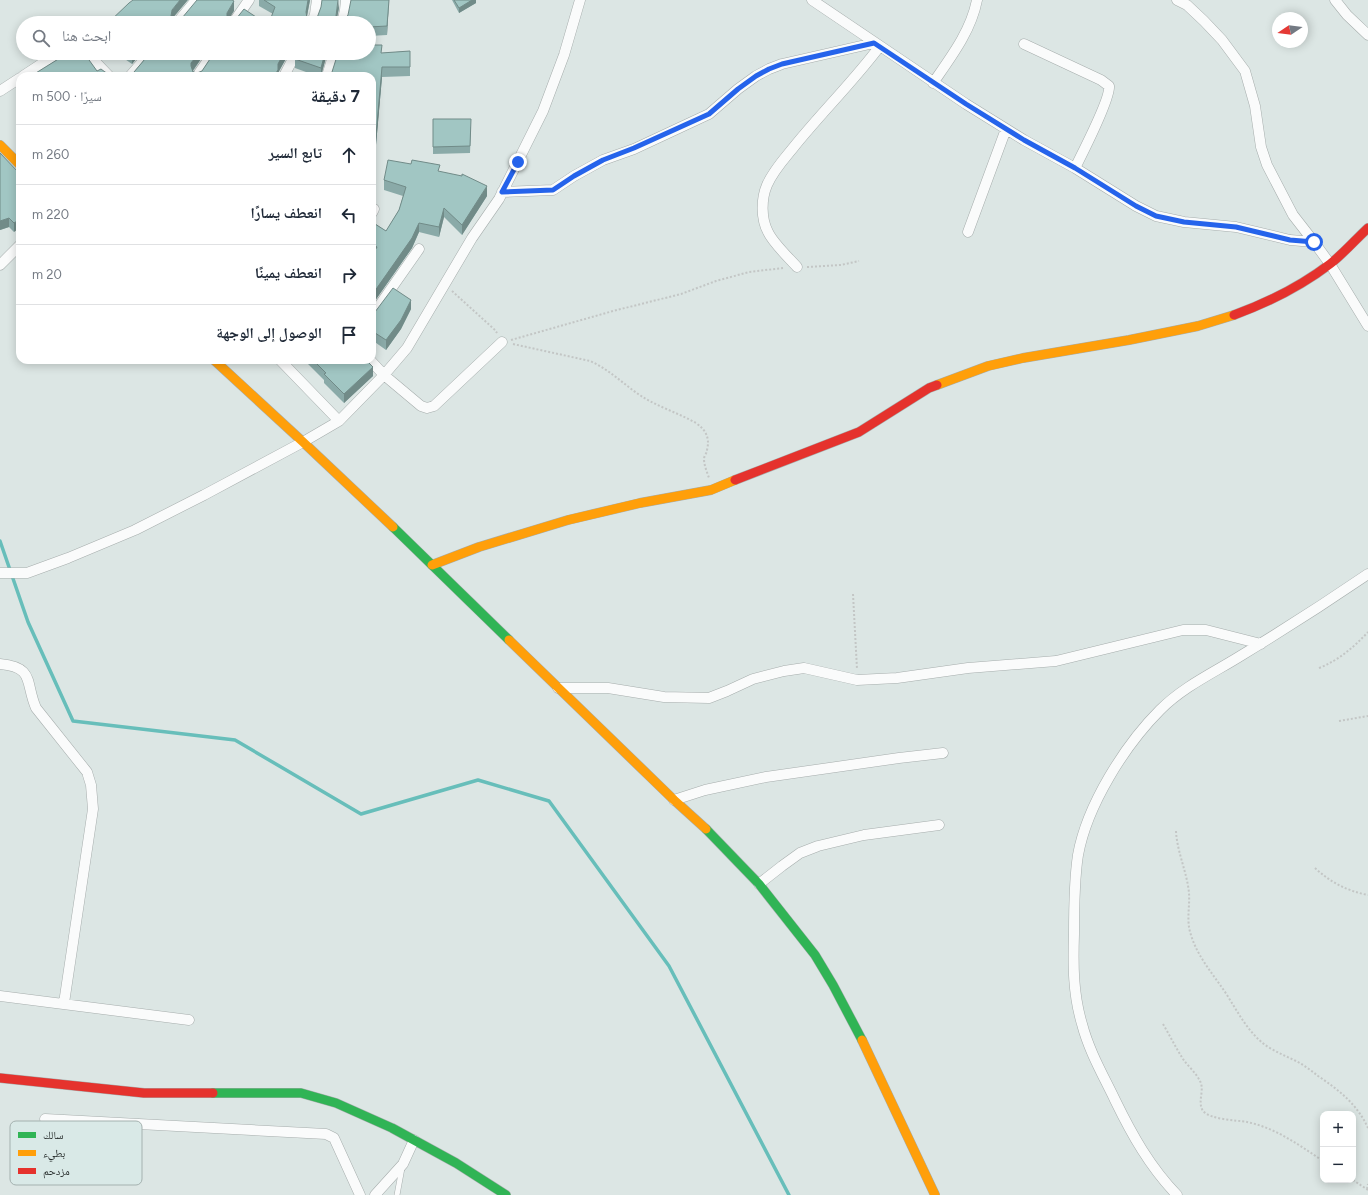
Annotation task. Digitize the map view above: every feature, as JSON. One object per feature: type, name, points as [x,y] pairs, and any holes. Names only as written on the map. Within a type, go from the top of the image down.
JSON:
[{"type":"street","points":[[183,16],[196,0]]},
{"type":"street","points":[[239,16],[249,0]]},
{"type":"street","points":[[314,16],[316,0]]},
{"type":"street","points":[[344,16],[346,0]]},
{"type":"street","points":[[0,573],[27,573],[68,558],[135,530],[204,495],[340,421],[384,375],[407,348],[444,284],[502,192],[543,111],[564,55],[580,0]]},
{"type":"street","points":[[812,0],[966,104],[1006,129],[1075,168],[1136,206],[1156,216],[1184,222],[1236,227],[1290,240],[1314,242]]},
{"type":"street","points":[[934,82],[958,46],[975,10],[977,0]]},
{"type":"street","points":[[1177,0],[1187,5],[1204,20],[1222,40],[1245,71],[1255,106],[1261,147],[1267,166],[1293,215],[1330,264],[1368,326]]},
{"type":"street","points":[[1335,0],[1347,15],[1368,35]]},
{"type":"street","points":[[502,192],[553,190],[597,163],[709,114],[738,89],[769,69],[782,64],[877,44]]},
{"type":"street","points":[[797,267],[768,233],[763,209],[764,192],[767,183],[807,130],[869,61],[877,44]]},
{"type":"street","points":[[1024,44],[1101,80],[1109,86],[1108,94],[1075,168]]},
{"type":"street","points":[[31,72],[48,60]]},
{"type":"street","points":[[94,60],[106,72]]},
{"type":"street","points":[[133,72],[144,60]]},
{"type":"street","points":[[200,72],[208,60]]},
{"type":"street","points":[[286,72],[292,60]]},
{"type":"street","points":[[328,72],[332,60]]},
{"type":"street","points":[[0,91],[16,82]]},
{"type":"street","points":[[968,232],[1006,129]]},
{"type":"street","points":[[0,145],[16,161]]},
{"type":"street","points":[[432,565],[479,547],[568,520],[640,503],[711,490],[807,454],[859,432],[929,388],[988,366],[1023,358],[1129,340],[1198,326],[1230,317],[1261,305],[1303,282],[1330,264],[1368,228]]},
{"type":"street","points":[[0,265],[16,249]]},
{"type":"street","points":[[376,310],[419,249]]},
{"type":"street","points":[[374,364],[384,375],[421,406],[427,408],[434,406],[502,342]]},
{"type":"street","points":[[218,364],[303,442],[526,655],[674,800],[716,838],[758,884],[815,955],[833,985],[866,1049],[935,1195]]},
{"type":"street","points":[[284,364],[340,421]]},
{"type":"street","points":[[1177,1195],[1156,1170],[1130,1132],[1086,1039],[1074,986],[1073,965],[1076,870],[1082,838],[1095,804],[1125,752],[1137,736],[1163,708],[1190,686],[1261,644],[1368,574]]},
{"type":"street","points":[[558,688],[608,688],[664,697],[709,698],[753,679],[784,671],[804,668],[858,680],[897,678],[968,668],[1056,661],[1183,630],[1206,630],[1261,644]]},
{"type":"street","points":[[0,664],[8,664],[21,668],[27,676],[32,699],[36,708],[86,772],[91,785],[93,809],[64,1003]]},
{"type":"street","points":[[674,800],[705,790],[766,777],[943,753]]},
{"type":"street","points":[[758,884],[800,853],[818,846],[864,836],[938,825]]},
{"type":"street","points":[[0,996],[189,1020]]},
{"type":"street","points":[[0,1078],[144,1093],[301,1093],[336,1103],[392,1128],[456,1163],[506,1195]]},
{"type":"street","points":[[45,1119],[82,1121]]},
{"type":"street","points":[[142,1124],[326,1134],[334,1138],[360,1195]]},
{"type":"street","points":[[375,1195],[403,1164],[414,1140]]},
{"type":"lane","points":[[397,1195],[403,1164]]},
{"type":"path","points":[[502,342],[681,294],[716,281],[749,272],[774,268],[841,265],[859,261]]},
{"type":"path","points":[[444,284],[495,330],[502,342],[594,363],[646,398],[702,427],[706,432],[708,440],[708,449],[704,459],[711,490]]},
{"type":"path","points":[[853,594],[858,680]]},
{"type":"path","points":[[1319,668],[1349,652],[1368,632]]},
{"type":"path","points":[[1339,721],[1368,716]]},
{"type":"path","points":[[1176,830],[1178,850],[1183,864],[1189,893],[1188,924],[1195,946],[1207,968],[1249,1029],[1259,1040],[1299,1063],[1334,1086],[1354,1105],[1368,1128]]},
{"type":"path","points":[[1315,868],[1340,886],[1350,891],[1368,895]]},
{"type":"path","points":[[1163,1024],[1184,1059],[1200,1080],[1202,1085],[1202,1107],[1208,1115],[1262,1125],[1286,1137],[1320,1159]]},
{"type":"path","points":[[1356,1182],[1368,1189]]},
{"type":"path","points":[[1368,1184],[1368,1189]]},
{"type":"building","points":[[133,0],[180,0],[172,10],[171,16],[115,16]]},
{"type":"building","points":[[197,0],[232,0],[234,1],[227,13],[227,16],[184,16]]},
{"type":"building","points":[[264,0],[308,0],[307,16],[272,16],[275,7]]},
{"type":"building","points":[[322,0],[338,0],[336,16],[318,16]]},
{"type":"building","points":[[351,0],[389,0],[387,26],[376,27],[376,16],[347,16]]},
{"type":"building","points":[[454,0],[472,0],[459,8]]},
{"type":"building","points":[[244,9],[254,16],[238,16]]},
{"type":"building","points":[[376,45],[382,45],[381,53],[410,51],[410,67],[382,67],[376,136],[376,72],[332,72],[336,60],[376,60]]},
{"type":"building","points":[[57,60],[89,60],[97,71],[101,69],[105,72],[37,72]]},
{"type":"building","points":[[144,60],[193,60],[191,63],[193,72],[134,72]]},
{"type":"building","points":[[209,60],[280,60],[278,64],[277,72],[200,72],[202,71]]},
{"type":"building","points":[[298,60],[323,60],[321,68]]},
{"type":"building","points":[[433,119],[471,119],[470,146],[433,147]]},
{"type":"building","points":[[0,153],[16,170],[16,222],[14,223],[9,218],[0,221]]},
{"type":"building","points":[[388,160],[411,164],[412,160],[440,165],[438,171],[462,176],[462,174],[487,186],[462,225],[444,208],[439,227],[419,223],[412,238],[376,289],[376,225],[386,231],[399,210],[406,187],[384,180]]},
{"type":"building","points":[[393,288],[411,300],[401,320],[386,340],[376,334],[376,311]]},
{"type":"building","points":[[317,364],[370,364],[373,367],[344,394],[324,374],[326,373]]},
{"type":"waterway","points":[[0,541],[28,622],[73,721],[235,740],[361,814],[478,780],[549,801],[669,966],[789,1195]]},
{"type":"traffic: fast","points":[[393,527],[509,640]]},
{"type":"traffic: fast","points":[[706,829],[759,884],[815,955],[833,985],[862,1040]]},
{"type":"traffic: fast","points":[[213,1093],[301,1093],[336,1103],[392,1128],[456,1163],[506,1195]]},
{"type":"traffic: slow","points":[[0,145],[16,161]]},
{"type":"traffic: slow","points":[[937,385],[988,366],[1023,358],[1129,340],[1198,326],[1234,315]]},
{"type":"traffic: slow","points":[[218,364],[393,527]]},
{"type":"traffic: slow","points":[[432,565],[479,547],[568,520],[640,503],[711,490],[735,480]]},
{"type":"traffic: slow","points":[[509,640],[674,800],[706,829]]},
{"type":"traffic: slow","points":[[862,1040],[935,1195]]},
{"type":"traffic: jam","points":[[1234,315],[1259,305],[1307,280],[1335,260],[1368,228]]},
{"type":"traffic: jam","points":[[735,480],[859,432],[929,388],[937,385]]},
{"type":"traffic: jam","points":[[0,1078],[144,1093],[213,1093]]},
{"type":"route","points":[[518,162],[502,192],[553,190],[574,176],[603,160],[692,123],[709,114],[738,89],[769,69],[782,64],[874,43],[966,104],[1024,140],[1075,168],[1136,206],[1156,216],[1184,222],[1236,227],[1290,240],[1314,242]]}]
